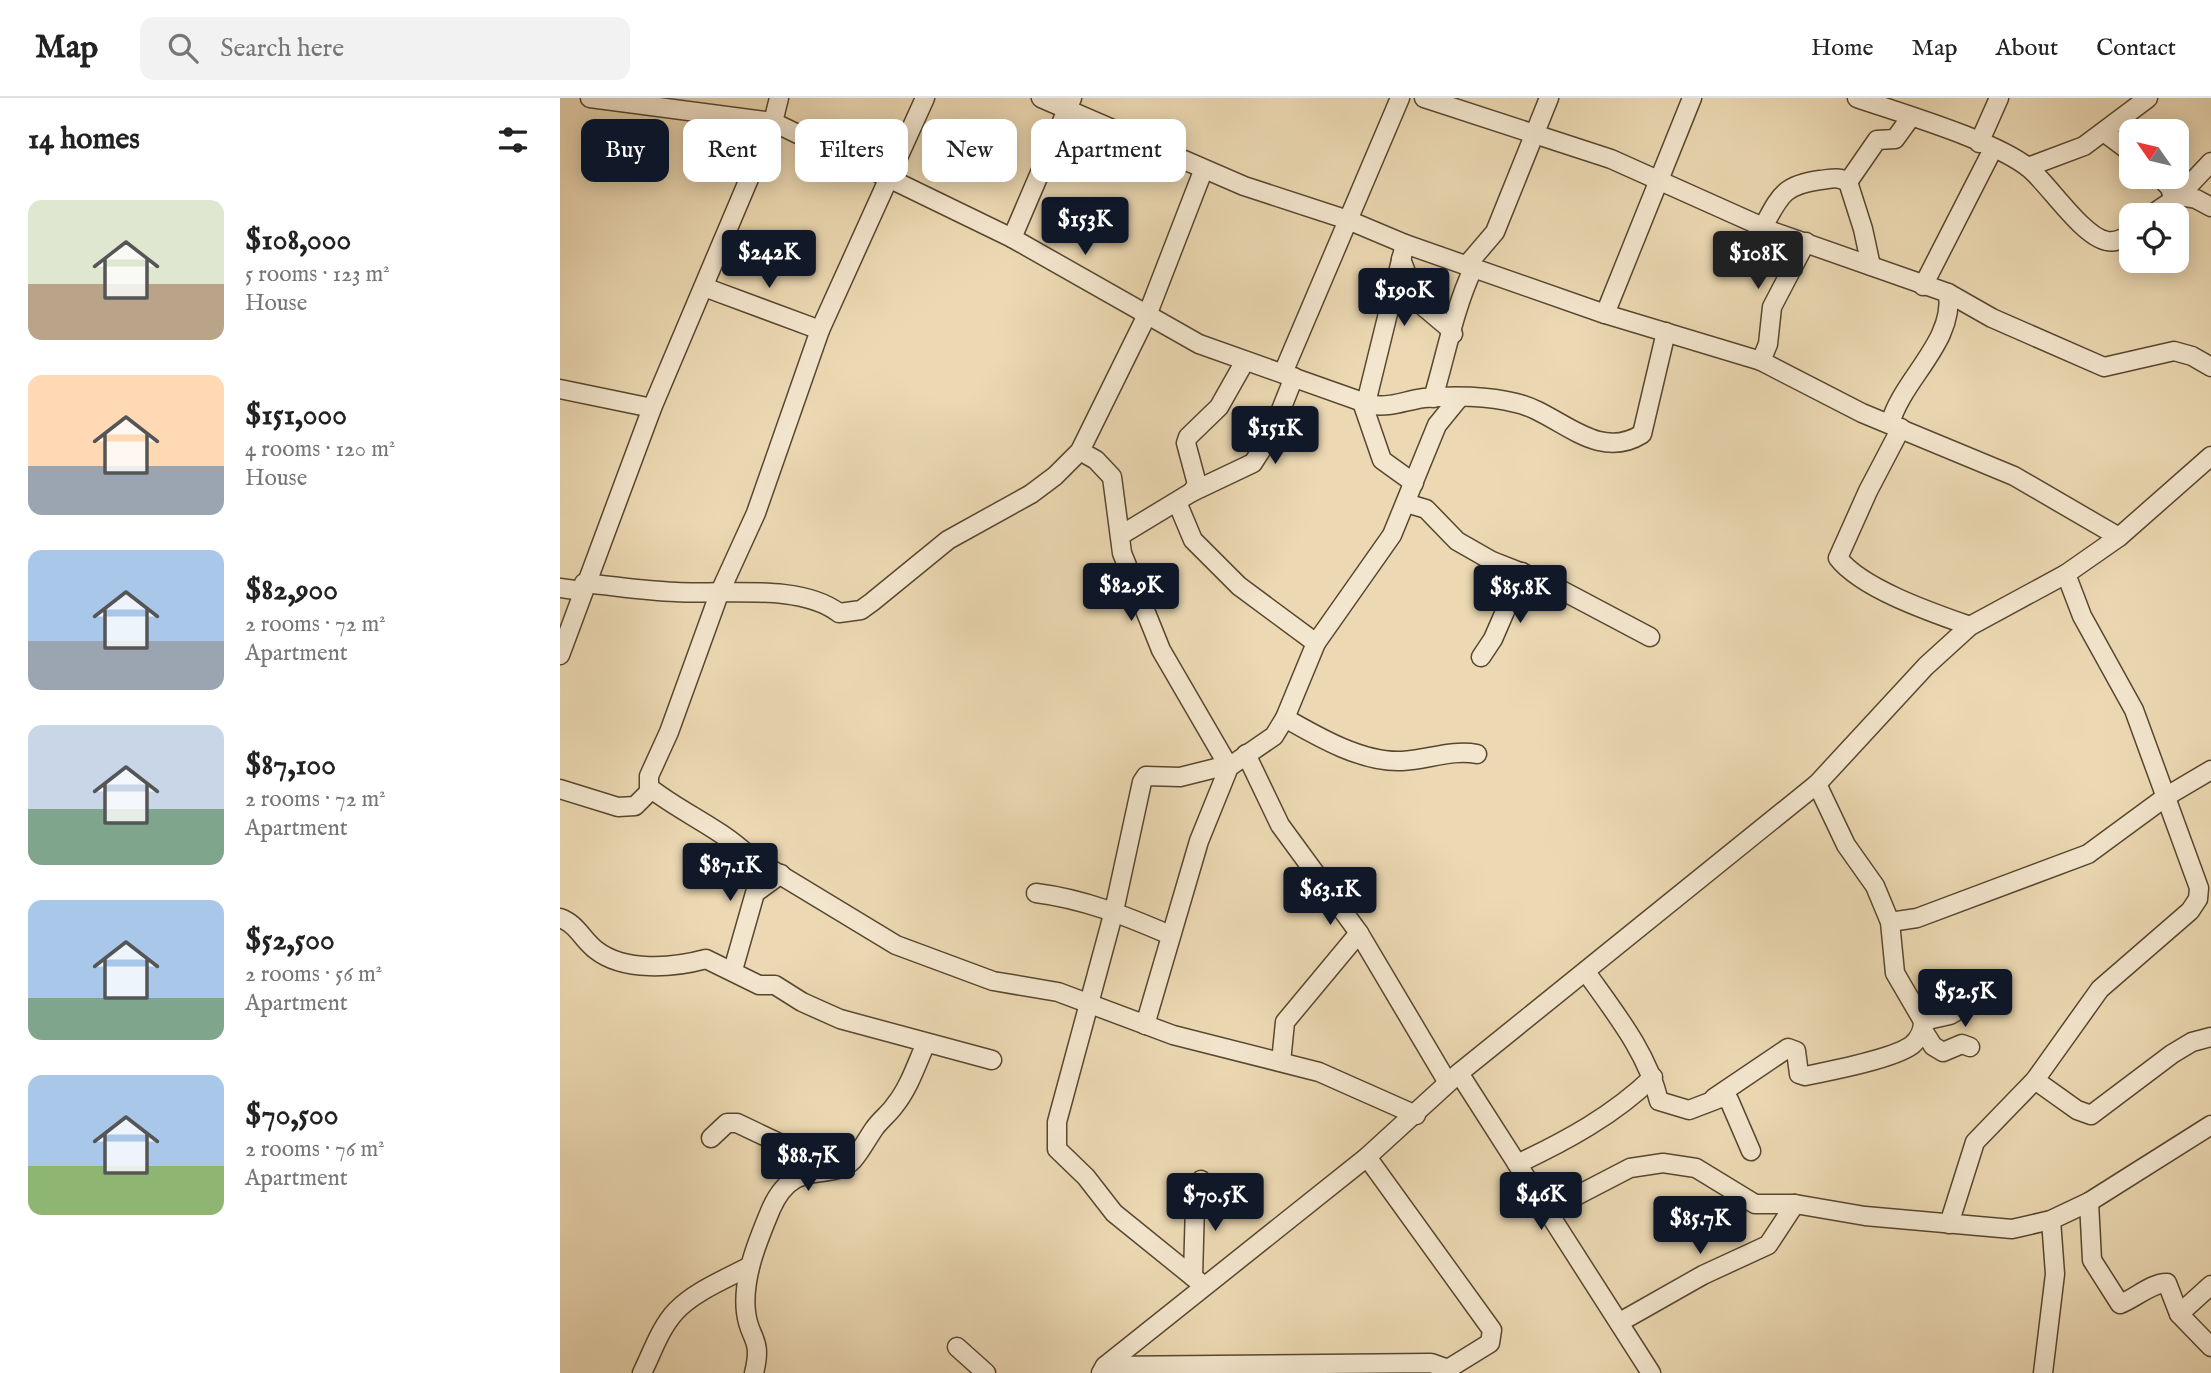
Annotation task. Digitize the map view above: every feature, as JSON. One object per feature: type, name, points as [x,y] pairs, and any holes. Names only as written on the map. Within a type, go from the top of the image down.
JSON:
[{"type":"street","points":[[590,98],[749,119]]},
{"type":"street","points":[[773,119],[779,98]]},
{"type":"street","points":[[908,138],[925,98]]},
{"type":"street","points":[[1041,98],[1070,104],[1203,171],[1348,220],[1403,252],[1469,267],[1605,314],[1761,361],[1800,383],[2014,476],[2119,537]]},
{"type":"street","points":[[1121,535],[1184,497],[1253,463],[1271,435],[1288,375],[1348,220],[1400,98]]},
{"type":"street","points":[[1424,98],[1611,159],[1762,227],[1948,293],[1992,318],[2104,367],[2174,351],[2192,356],[2211,367]]},
{"type":"street","points":[[1433,398],[1453,334],[1458,304],[1469,267],[1495,232],[1532,133],[1549,98]]},
{"type":"street","points":[[1605,314],[1692,98]]},
{"type":"street","points":[[1857,98],[1986,146],[2028,167],[2087,229],[2103,241],[2119,240]]},
{"type":"street","points":[[1871,266],[1848,182],[1877,140],[1898,137],[1912,117],[1913,98]]},
{"type":"street","points":[[1923,286],[1986,146],[1999,98]]},
{"type":"street","points":[[2028,167],[2073,151],[2105,133],[2148,98]]},
{"type":"street","points":[[1012,238],[1070,104]]},
{"type":"street","points":[[2105,133],[2119,143]]},
{"type":"street","points":[[2168,203],[2211,162]]},
{"type":"street","points":[[560,588],[785,594],[827,604],[839,613],[861,610],[948,540],[1039,488],[1080,451],[1148,313],[1203,171]]},
{"type":"street","points":[[1762,227],[1785,189],[1798,183],[1833,178],[1848,182]]},
{"type":"street","points":[[560,655],[569,636],[583,587],[652,408],[747,182]]},
{"type":"street","points":[[560,789],[628,807],[642,801],[650,788],[649,776],[669,732],[719,594],[756,513],[820,330],[889,182]]},
{"type":"street","points":[[901,182],[1012,238],[1199,344],[1364,403],[1395,407],[1433,398],[1516,402],[1580,435],[1599,441],[1618,442],[1642,434],[1666,332]]},
{"type":"street","points":[[2171,189],[2176,197]]},
{"type":"street","points":[[2176,197],[2196,199],[2211,207]]},
{"type":"street","points":[[1761,361],[1768,344],[1772,307],[1806,242]]},
{"type":"street","points":[[1403,252],[1417,301],[1453,334]]},
{"type":"street","points":[[1403,252],[1364,403],[1382,460],[1414,483]]},
{"type":"street","points":[[704,287],[820,330]]},
{"type":"street","points":[[1948,293],[1948,319],[1899,402],[1896,426],[1838,558],[1865,579],[1920,608],[1970,626]]},
{"type":"street","points":[[1184,497],[1197,484],[1186,443],[1188,437],[1219,407],[1245,361]]},
{"type":"street","points":[[560,388],[652,408]]},
{"type":"street","points":[[1198,1281],[1114,1213],[1086,1177],[1057,1149],[1057,1122],[1114,911],[1138,797],[1146,776],[1180,777],[1229,766],[1274,736],[1285,718],[1316,643],[1392,535],[1437,425],[1459,398]]},
{"type":"street","points":[[1080,451],[1096,460],[1112,477],[1122,553],[1161,650],[1229,766]]},
{"type":"street","points":[[1103,1369],[1198,1281],[1367,1157],[1454,1078],[1817,783],[1926,666],[1970,626],[2066,574],[2119,537],[2211,456]]},
{"type":"street","points":[[1184,497],[1193,540],[1239,586],[1316,643]]},
{"type":"street","points":[[1406,503],[1436,516],[1457,541],[1650,637]]},
{"type":"street","points":[[1480,657],[1493,639],[1522,572]]},
{"type":"street","points":[[1950,1224],[1975,1142],[2035,1080],[2100,989],[2169,931],[2190,911],[2198,899],[2199,888],[2134,710],[2081,616],[2066,574]]},
{"type":"street","points":[[1285,718],[1320,739],[1351,751],[1399,761],[1464,751],[1477,754]]},
{"type":"street","points":[[1247,754],[1280,825],[1359,933],[1454,1078],[1549,1210],[1651,1373]]},
{"type":"street","points":[[1145,1025],[1199,841],[1229,766]]},
{"type":"street","points":[[1890,922],[1917,918],[2074,861],[2106,842],[2167,796],[2211,770]]},
{"type":"street","points":[[1817,783],[1846,845],[1875,886],[1890,922],[1895,973],[1933,1046],[1942,1052],[1962,1044],[1970,1047]]},
{"type":"street","points":[[650,788],[677,809],[732,840],[749,856],[896,945],[993,981],[1058,992],[1145,1025],[1319,1072],[1416,1115]]},
{"type":"street","points":[[733,970],[755,893],[781,874]]},
{"type":"street","points":[[1036,893],[1066,897],[1114,911],[1170,935]]},
{"type":"street","points":[[560,918],[572,922],[593,948],[618,961],[660,966],[684,965],[706,959],[759,985],[775,985],[802,1002],[840,1019],[992,1060]]},
{"type":"street","points":[[1281,1062],[1285,1022],[1359,933]]},
{"type":"street","points":[[1586,972],[1634,1040],[1653,1077],[1659,1101],[1689,1110],[1714,1098],[1788,1048],[1796,1051],[1798,1072],[1805,1076],[1903,1051],[1919,1039],[1923,1025]]},
{"type":"street","points":[[1923,1025],[1950,1015],[1989,992]]},
{"type":"street","points":[[2035,1080],[2077,1110],[2091,1115],[2172,1054],[2192,1042],[2211,1037]]},
{"type":"street","points":[[754,1373],[759,1346],[746,1313],[750,1266],[772,1208],[785,1186],[799,1176],[852,1161],[876,1125],[896,1104],[926,1043]]},
{"type":"street","points":[[1517,1164],[1570,1139],[1636,1094],[1653,1077]]},
{"type":"street","points":[[1714,1098],[1723,1097],[1729,1100],[1751,1151]]},
{"type":"street","points":[[711,1138],[727,1123],[737,1123],[832,1168]]},
{"type":"street","points":[[1549,1210],[1630,1168],[1663,1163],[1696,1168],[1755,1204],[1795,1204],[1950,1224],[2012,1228],[2052,1220],[2088,1202],[2211,1125]]},
{"type":"street","points":[[1103,1369],[1431,1363],[1448,1369],[1490,1343],[1492,1330],[1367,1157]]},
{"type":"street","points":[[1198,1281],[1194,1212],[1202,1180]]},
{"type":"street","points":[[2088,1202],[2092,1260],[2120,1304],[2165,1283],[2179,1314],[2211,1347]]},
{"type":"street","points":[[1620,1322],[1703,1275],[1768,1245],[1795,1204]]},
{"type":"street","points":[[2043,1373],[2055,1274],[2052,1220]]},
{"type":"street","points":[[642,1373],[676,1311],[698,1294],[750,1266]]},
{"type":"street","points":[[2179,1314],[2211,1285]]},
{"type":"street","points":[[957,1347],[986,1373]]}]
